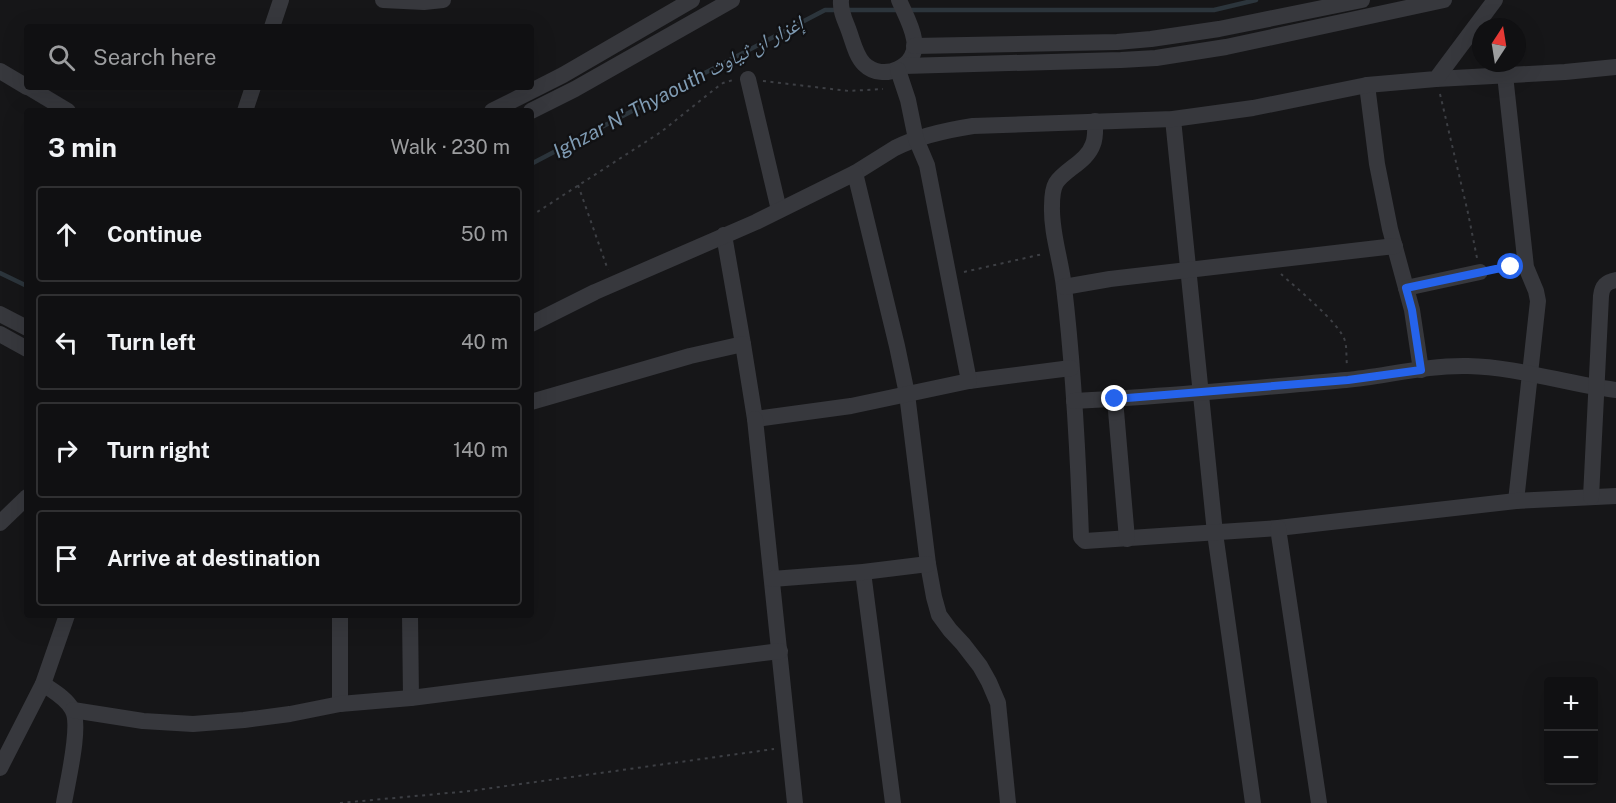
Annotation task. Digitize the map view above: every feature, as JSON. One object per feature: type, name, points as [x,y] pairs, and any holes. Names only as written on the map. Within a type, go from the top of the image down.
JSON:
[{"type":"street","points":[[273,24],[281,0]]},
{"type":"street","points":[[383,0],[424,2],[443,0]]},
{"type":"street","points":[[534,90],[692,0]]},
{"type":"street","points":[[534,110],[576,89],[732,0]]},
{"type":"street","points":[[839,0],[840,9],[863,64],[876,71],[891,72],[901,68],[1156,58],[1226,47],[1444,0]]},
{"type":"street","points":[[899,0],[914,39],[913,53],[901,68],[903,87],[916,139],[927,165],[969,381]]},
{"type":"street","points":[[914,46],[1117,42],[1151,39],[1219,29],[1362,0]]},
{"type":"street","points":[[1436,79],[1495,0]]},
{"type":"street","points":[[534,323],[613,284],[779,210],[855,173],[916,139],[949,130],[973,126],[1173,118],[1253,108],[1367,85],[1616,67]]},
{"type":"street","points":[[0,71],[24,85]]},
{"type":"street","points":[[1505,75],[1526,267],[1538,301],[1516,501]]},
{"type":"street","points":[[748,79],[779,210]]},
{"type":"street","points":[[1367,85],[1377,164],[1412,310],[1421,370]]},
{"type":"street","points":[[32,90],[63,108]]},
{"type":"street","points":[[246,108],[252,90]]},
{"type":"street","points":[[498,108],[533,90]]},
{"type":"street","points":[[1173,118],[1215,533],[1253,803]]},
{"type":"street","points":[[1095,121],[1095,138],[1092,147],[1084,158],[1057,183],[1054,189],[1052,213],[1064,287],[1074,401],[1081,537],[1085,541],[1278,528],[1516,501],[1616,496]]},
{"type":"street","points":[[855,173],[907,394],[928,564],[939,615],[980,666],[998,703],[1008,803]]},
{"type":"street","points":[[724,235],[755,419],[795,803]]},
{"type":"street","points":[[1064,287],[1395,246]]},
{"type":"street","points":[[1406,288],[1480,272]]},
{"type":"street","points":[[1592,497],[1602,291],[1605,284],[1616,280]]},
{"type":"street","points":[[0,314],[24,326]]},
{"type":"street","points":[[0,334],[24,347]]},
{"type":"street","points":[[534,401],[690,356],[743,345]]},
{"type":"street","points":[[1074,401],[1348,380],[1448,366],[1468,366],[1529,374],[1616,390]]},
{"type":"street","points":[[755,419],[851,406],[969,381],[1071,369]]},
{"type":"street","points":[[1115,399],[1127,539]]},
{"type":"street","points":[[0,523],[24,500]]},
{"type":"street","points":[[1278,528],[1319,803]]},
{"type":"street","points":[[772,579],[928,564]]},
{"type":"street","points":[[863,572],[893,803]]},
{"type":"street","points":[[0,768],[43,684],[66,618]]},
{"type":"street","points":[[340,618],[340,704]]},
{"type":"street","points":[[410,618],[411,698]]},
{"type":"street","points":[[73,710],[144,721],[193,724],[290,714],[340,704],[411,698],[780,651]]},
{"type":"street","points":[[43,684],[66,701],[75,717],[74,744],[64,803]]},
{"type":"path","points":[[534,214],[661,132],[723,83],[748,79],[849,91],[903,87]]},
{"type":"path","points":[[1436,79],[1480,272],[1526,267]]},
{"type":"path","points":[[578,185],[613,284]]},
{"type":"path","points":[[949,276],[1058,252]]},
{"type":"path","points":[[1265,261],[1338,329],[1345,341],[1348,380]]},
{"type":"path","points":[[340,803],[470,791],[790,747]]},
{"type":"waterway","name":"Ighzar N' Thyaouth إغزار ان ثياوث","points":[[907,10],[1214,10],[1256,0]]},
{"type":"waterway","name":"Ighzar N' Thyaouth إغزار ان ثياوث","points":[[534,162],[825,10],[838,10]]},
{"type":"waterway","name":"Ighzar N' Thyaouth إغزار ان ثياوث","points":[[847,10],[898,10]]},
{"type":"waterway","name":"Ighzar N' Thyaouth إغزار ان ثياوث","points":[[0,273],[24,285]]},
{"type":"route","points":[[1115,399],[1348,380],[1421,370],[1412,310],[1406,288],[1511,267]]}]
